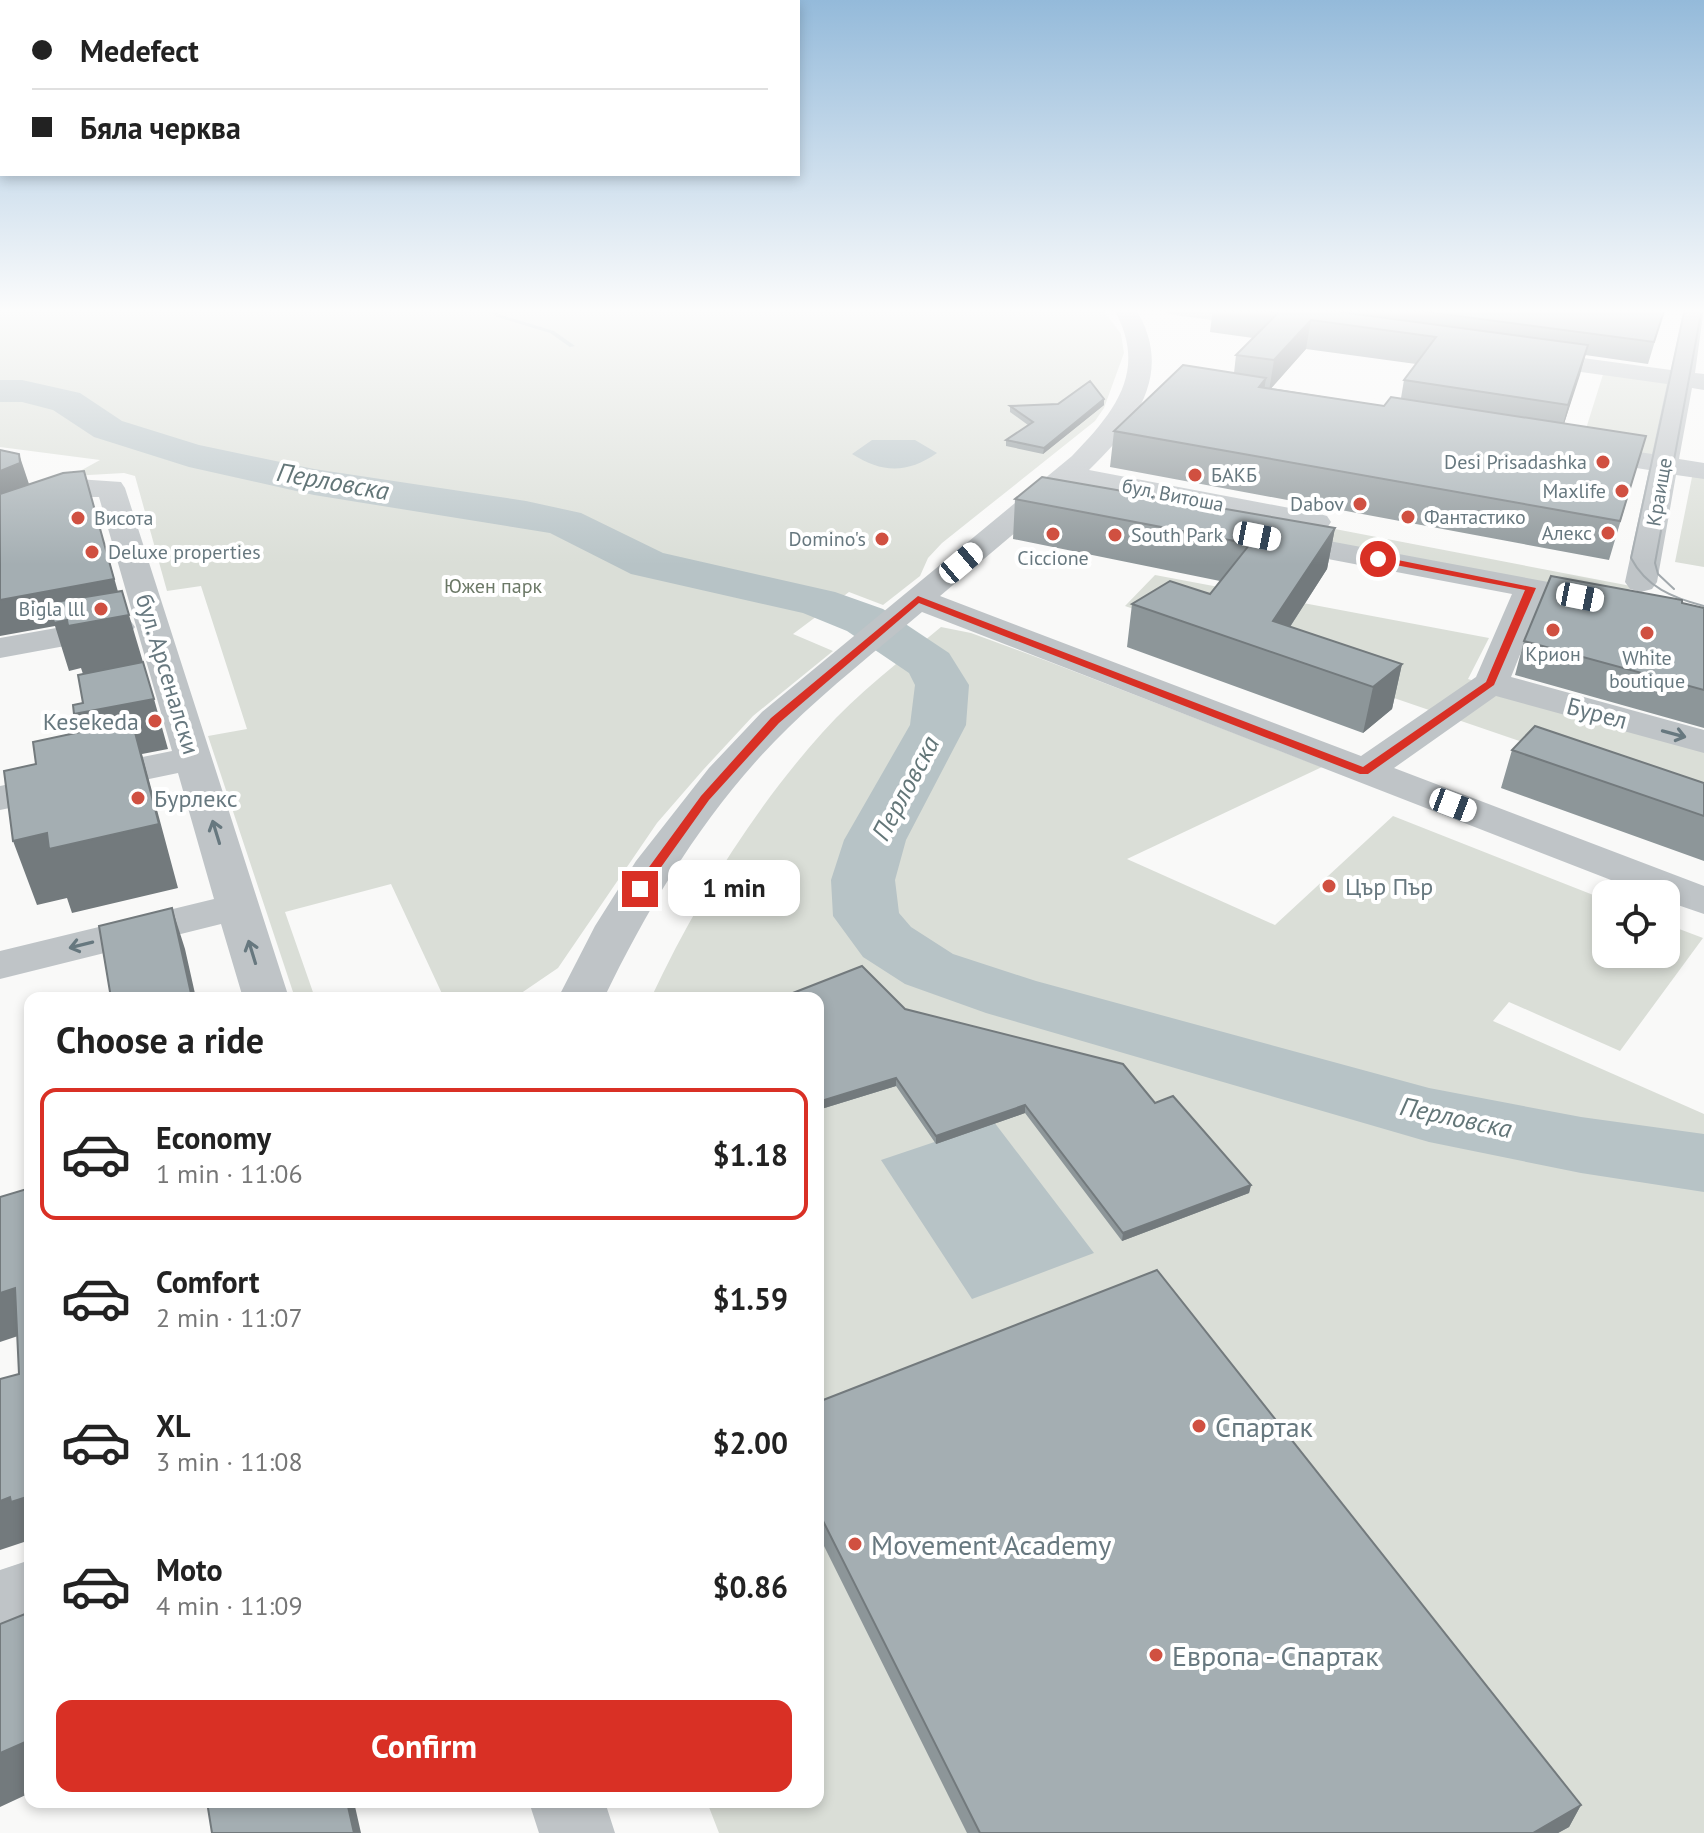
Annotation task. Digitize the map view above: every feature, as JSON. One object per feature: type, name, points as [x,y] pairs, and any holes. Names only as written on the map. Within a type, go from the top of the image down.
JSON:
[{"type":"street","points":[[584,992],[617,926],[651,870],[723,776],[775,720],[1066,474],[1108,434],[1134,394]]},
{"type":"street","name":"Краище","points":[[1641,582],[1664,464],[1688,394]]},
{"type":"street","points":[[1558,447],[1704,471]]},
{"type":"street","name":"бул. Витоша","points":[[1066,474],[1704,594]]},
{"type":"street","name":"бул. Арсеналски","points":[[0,518],[77,488],[111,488],[264,992]]},
{"type":"street","name":"бул. Витоша","points":[[1041,496],[1704,621]]},
{"type":"street","points":[[1364,771],[1491,683],[1531,588]]},
{"type":"street","points":[[910,606],[1364,771],[1704,901]]},
{"type":"street","points":[[0,648],[152,621]]},
{"type":"street","name":"Бурел","points":[[1491,683],[1704,742]]},
{"type":"street","points":[[0,798],[193,758]]},
{"type":"street","points":[[0,965],[239,906]]},
{"type":"street","points":[[0,1602],[24,1594]]},
{"type":"street","points":[[569,1808],[577,1833]]},
{"type":"green space","name":"Южен парк","points":[[0,394],[1109,394],[1095,421],[942,543],[928,558],[920,576],[883,605],[849,592],[793,634],[833,651],[753,716],[703,770],[657,823],[558,968],[523,992],[441,992],[391,884],[285,912],[313,992],[293,992],[208,736],[247,729],[201,586],[167,591],[135,476],[124,473],[71,476],[100,460],[0,447]]},
{"type":"green space","points":[[1597,394],[1667,394],[1652,462],[1579,451]]},
{"type":"green space","points":[[1693,472],[1704,474],[1704,567],[1675,562]]},
{"type":"green space","points":[[1096,483],[1631,586],[1624,602],[1082,498]]},
{"type":"green space","points":[[1155,575],[1489,638],[1468,679],[1704,752],[1704,804],[1125,606]]},
{"type":"green space","name":"Спартак","points":[[941,627],[971,633],[1322,767],[1127,859],[1275,925],[1393,816],[1592,894],[1592,968],[1680,968],[1680,929],[1703,938],[1620,1051],[1509,1002],[1493,1021],[1704,1114],[1704,1833],[719,1833],[709,1808],[824,1808],[824,992],[654,992],[706,893],[749,826],[797,763],[850,704]]},
{"type":"shaded area","points":[[872,440],[915,440],[937,453],[905,468],[884,468],[852,454]]},
{"type":"shaded area","points":[[994,1122],[1094,1253],[972,1299],[881,1160]]},
{"type":"building","points":[[1073,394],[1100,394],[1104,399],[1044,448],[1006,440],[1033,422],[1010,406],[1058,404]]},
{"type":"building","points":[[1153,394],[1302,394],[1384,406],[1391,397],[1646,436],[1620,521],[1114,431]]},
{"type":"building","points":[[1493,394],[1572,394],[1568,405]]},
{"type":"building","points":[[0,450],[19,454],[20,463],[0,471]]},
{"type":"building","points":[[84,471],[114,579],[0,600],[0,494],[63,473]]},
{"type":"building","points":[[1042,477],[1335,528],[1273,621],[1402,664],[1373,687],[1132,604],[1170,581],[1210,594],[1250,544],[1015,499]]},
{"type":"building","points":[[1551,576],[1682,600],[1682,603],[1704,608],[1704,690],[1524,641]]},
{"type":"building","points":[[122,591],[129,615],[68,626],[67,620],[54,623],[49,603]]},
{"type":"building","points":[[143,662],[154,699],[74,714],[73,705],[83,703],[78,675]]},
{"type":"building","points":[[132,721],[159,824],[49,849],[47,833],[13,841],[4,771],[36,764],[33,742]]},
{"type":"building","points":[[1535,726],[1704,783],[1704,816],[1512,750]]},
{"type":"building","points":[[172,908],[191,992],[110,992],[99,926]]},
{"type":"building","points":[[862,966],[905,1009],[1123,1064],[1155,1103],[1173,1096],[1251,1185],[1123,1233],[1025,1105],[936,1136],[896,1078],[824,1100],[824,992],[795,992]]},
{"type":"building","points":[[24,1190],[24,1498],[11,1502],[10,1497],[0,1501],[0,1379],[19,1374],[15,1288],[0,1293],[0,1197]]},
{"type":"building","name":"Европа - Спартак","points":[[1157,1270],[1581,1805],[1533,1833],[980,1833],[824,1523],[824,1400]]},
{"type":"building","points":[[24,1614],[24,1743],[0,1753],[0,1624]]},
{"type":"building","points":[[208,1808],[348,1808],[354,1833],[212,1833]]},
{"type":"waterway","name":"Перловска","points":[[33,394],[66,401],[108,429],[189,455],[314,482],[526,514],[565,523],[648,564],[818,602],[865,620],[930,664],[942,685],[938,725],[875,840],[863,880],[866,916],[887,942],[929,969],[1011,997],[1429,1115],[1581,1145],[1704,1163]]},
{"type":"tram line","points":[[1667,394],[1631,558],[1644,577],[1662,590],[1704,606]]},
{"type":"tram line","points":[[1674,589],[1658,574],[1655,563],[1686,394]]},
{"type":"place","name":"Desi Prisadashka","points":[[1603,462]]},
{"type":"place","name":"БАКБ","points":[[1195,475]]},
{"type":"place","name":"Maxlife","points":[[1622,491]]},
{"type":"place","name":"Dabov","points":[[1360,504]]},
{"type":"place","name":"Фантастико","points":[[1408,517]]},
{"type":"place","name":"Висота","points":[[78,518]]},
{"type":"place","name":"Алекс","points":[[1608,533]]},
{"type":"place","name":"Ciccione","points":[[1053,534]]},
{"type":"place","name":"South Park","points":[[1115,535]]},
{"type":"place","name":"Domino's","points":[[882,539]]},
{"type":"place","name":"Deluxe properties","points":[[92,552]]},
{"type":"place","name":"Bigla lll","points":[[101,609]]},
{"type":"place","name":"Крион","points":[[1553,630]]},
{"type":"place","name":"White boutique","points":[[1647,633]]},
{"type":"place","name":"Kesekeda","points":[[155,721]]},
{"type":"place","name":"Бурлекс","points":[[138,798]]},
{"type":"place","name":"Цър Пър","points":[[1329,886]]},
{"type":"place","name":"Спартак","points":[[1199,1426]]},
{"type":"place","name":"Movement Academy","points":[[855,1544]]},
{"type":"place","name":"Европа - Спартак","points":[[1156,1655]]},
{"type":"route","points":[[640,889],[687,820],[775,720],[918,599],[1364,771],[1491,683],[1531,588],[1378,559]]}]
